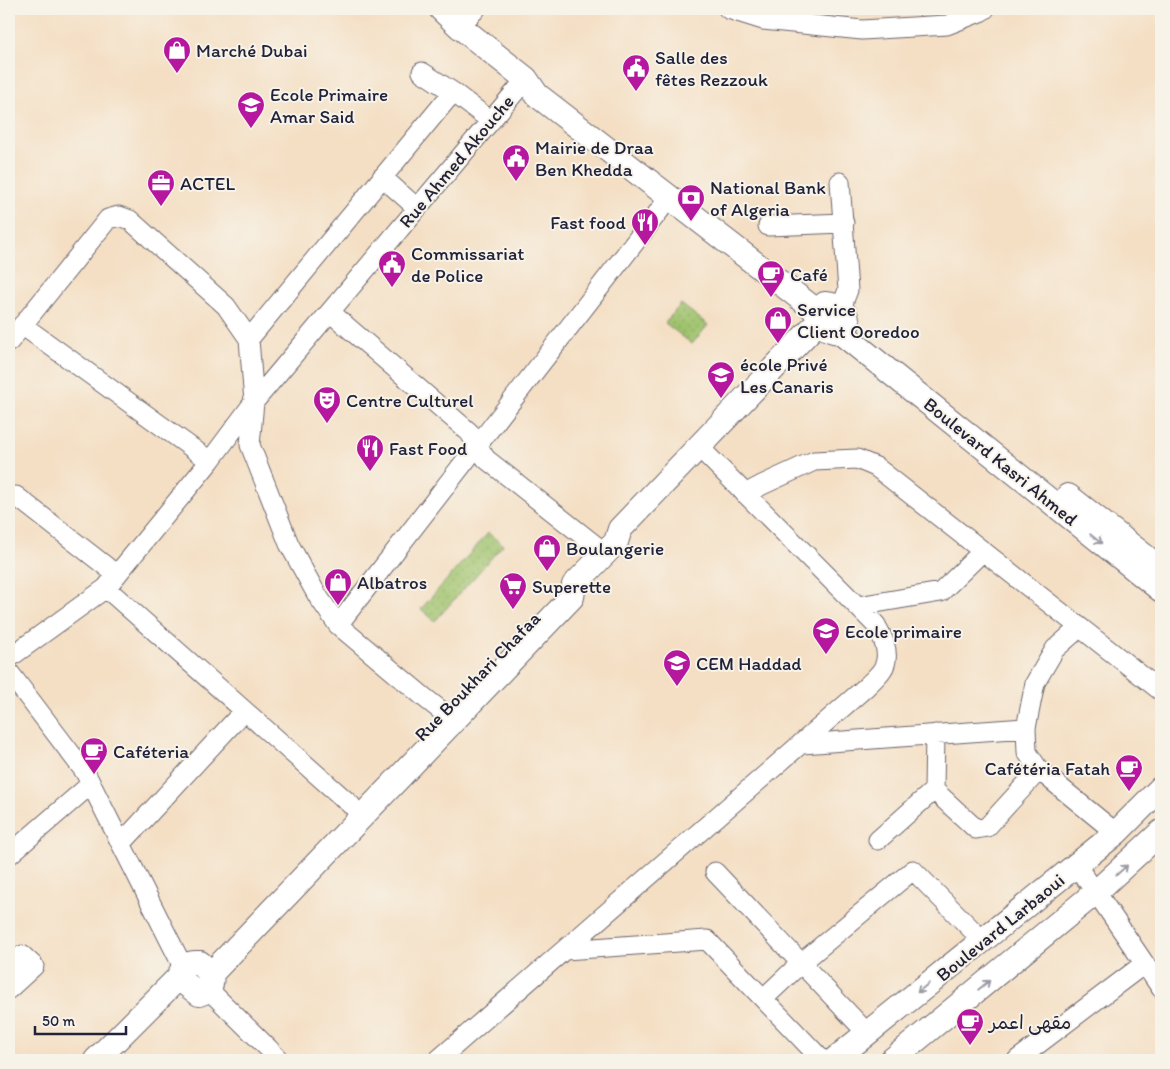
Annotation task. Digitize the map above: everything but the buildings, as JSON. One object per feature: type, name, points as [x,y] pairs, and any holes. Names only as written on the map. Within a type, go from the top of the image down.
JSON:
[{"type":"main road","name":"Boulevard Kasri Ahmed","points":[[422,9],[445,22],[459,26]]},
{"type":"main road","name":"Boulevard Kasri Ahmed","points":[[441,9],[459,26],[526,79],[537,95],[1161,569]]},
{"type":"main road","name":"Boulevard Kasri Ahmed","points":[[526,79],[546,83],[1161,590]]},
{"type":"main road","points":[[610,547],[620,529],[703,452],[832,318]]},
{"type":"main road","name":"Rue Boukhari Chafaa","points":[[96,1060],[194,976],[351,805],[572,596],[574,585],[610,547]]},
{"type":"main road","name":"Rue Boukhari Chafaa","points":[[108,1060],[194,976],[448,715]]},
{"type":"main road","name":"Boulevard Larbaoui","points":[[834,1060],[1116,833],[1161,788]]},
{"type":"main road","name":"Boulevard Larbaoui","points":[[902,1057],[1096,892],[1161,832]]},
{"type":"street","points":[[459,26],[476,9]]},
{"type":"street","points":[[728,9],[763,20],[862,30],[947,25],[985,9]]},
{"type":"street","points":[[422,72],[491,120]]},
{"type":"street","name":"Rue Ahmed Akouche","points":[[9,658],[111,582],[210,461],[254,402],[526,79]]},
{"type":"street","points":[[249,339],[453,92]]},
{"type":"street","points":[[382,177],[417,208]]},
{"type":"street","points":[[832,318],[848,290],[840,182]]},
{"type":"street","points":[[338,625],[670,197]]},
{"type":"street","points":[[9,342],[108,219],[119,216],[130,220],[226,306],[249,339],[254,402],[250,445],[289,544],[317,595],[338,625],[424,698],[448,715]]},
{"type":"street","points":[[768,226],[844,224]]},
{"type":"street","points":[[330,312],[469,432],[486,459],[610,547]]},
{"type":"street","points":[[22,325],[210,461]]},
{"type":"street","points":[[438,1060],[866,688],[884,668],[886,652],[884,639],[876,625],[703,452]]},
{"type":"street","points":[[745,494],[814,461],[857,458],[876,466],[1161,691]]},
{"type":"street","points":[[16,496],[111,582],[244,711],[351,805]]},
{"type":"street","points":[[858,606],[941,592],[984,551]]},
{"type":"street","points":[[1080,627],[1054,649],[1035,683],[1026,728],[1027,752],[1039,770],[1116,833]]},
{"type":"street","points":[[9,672],[85,772],[194,976],[269,1056]]},
{"type":"street","points":[[122,844],[244,711]]},
{"type":"street","points":[[802,744],[1026,728]]},
{"type":"street","points":[[878,840],[934,790],[935,734]]},
{"type":"street","points":[[934,790],[976,829],[987,827],[1039,770]]},
{"type":"street","points":[[9,855],[91,784]]},
{"type":"street","points":[[1017,1060],[1155,975],[1076,866]]},
{"type":"street","points":[[764,998],[801,963],[913,870],[983,941]]},
{"type":"street","points":[[715,872],[868,1033]]},
{"type":"street","points":[[565,950],[707,940],[822,1060]]},
{"type":"street","points":[[9,967],[22,955],[34,966],[9,989]]},
{"type":"green space","points":[[681,304],[708,325],[692,344],[665,323]]},
{"type":"green space","points":[[488,533],[503,545],[435,621],[421,609]]},
{"type":"place","name":"Marché Dubai","points":[[177,74]]},
{"type":"place","name":"Salle des fêtes Rezzouk","points":[[636,92]]},
{"type":"place","name":"Ecole Primaire Amar Said","points":[[251,129]]},
{"type":"place","name":"Mairie de Draa Ben Khedda","points":[[516,182]]},
{"type":"place","name":"ACTEL","points":[[161,207]]},
{"type":"place","name":"National Bank of Algeria","points":[[691,222]]},
{"type":"place","name":"Fast food","points":[[645,246]]},
{"type":"place","name":"Commissariat de Police","points":[[392,288]]},
{"type":"place","name":"Café","points":[[771,298]]},
{"type":"place","name":"Service Client Ooredoo","points":[[778,344]]},
{"type":"place","name":"école Privé Les Canaris","points":[[721,399]]},
{"type":"place","name":"Centre Culturel","points":[[327,424]]},
{"type":"place","name":"Fast Food","points":[[370,472]]},
{"type":"place","name":"Boulangerie","points":[[547,572]]},
{"type":"place","name":"Albatros","points":[[338,606]]},
{"type":"place","name":"Superette","points":[[513,610]]},
{"type":"place","name":"Ecole primaire","points":[[826,655]]},
{"type":"place","name":"CEM Haddad","points":[[677,687]]},
{"type":"place","name":"Caféteria","points":[[94,775]]},
{"type":"place","name":"Cafétéria Fatah","points":[[1129,792]]},
{"type":"place","name":"مقهى اعمر","points":[[970,1046]]}]
